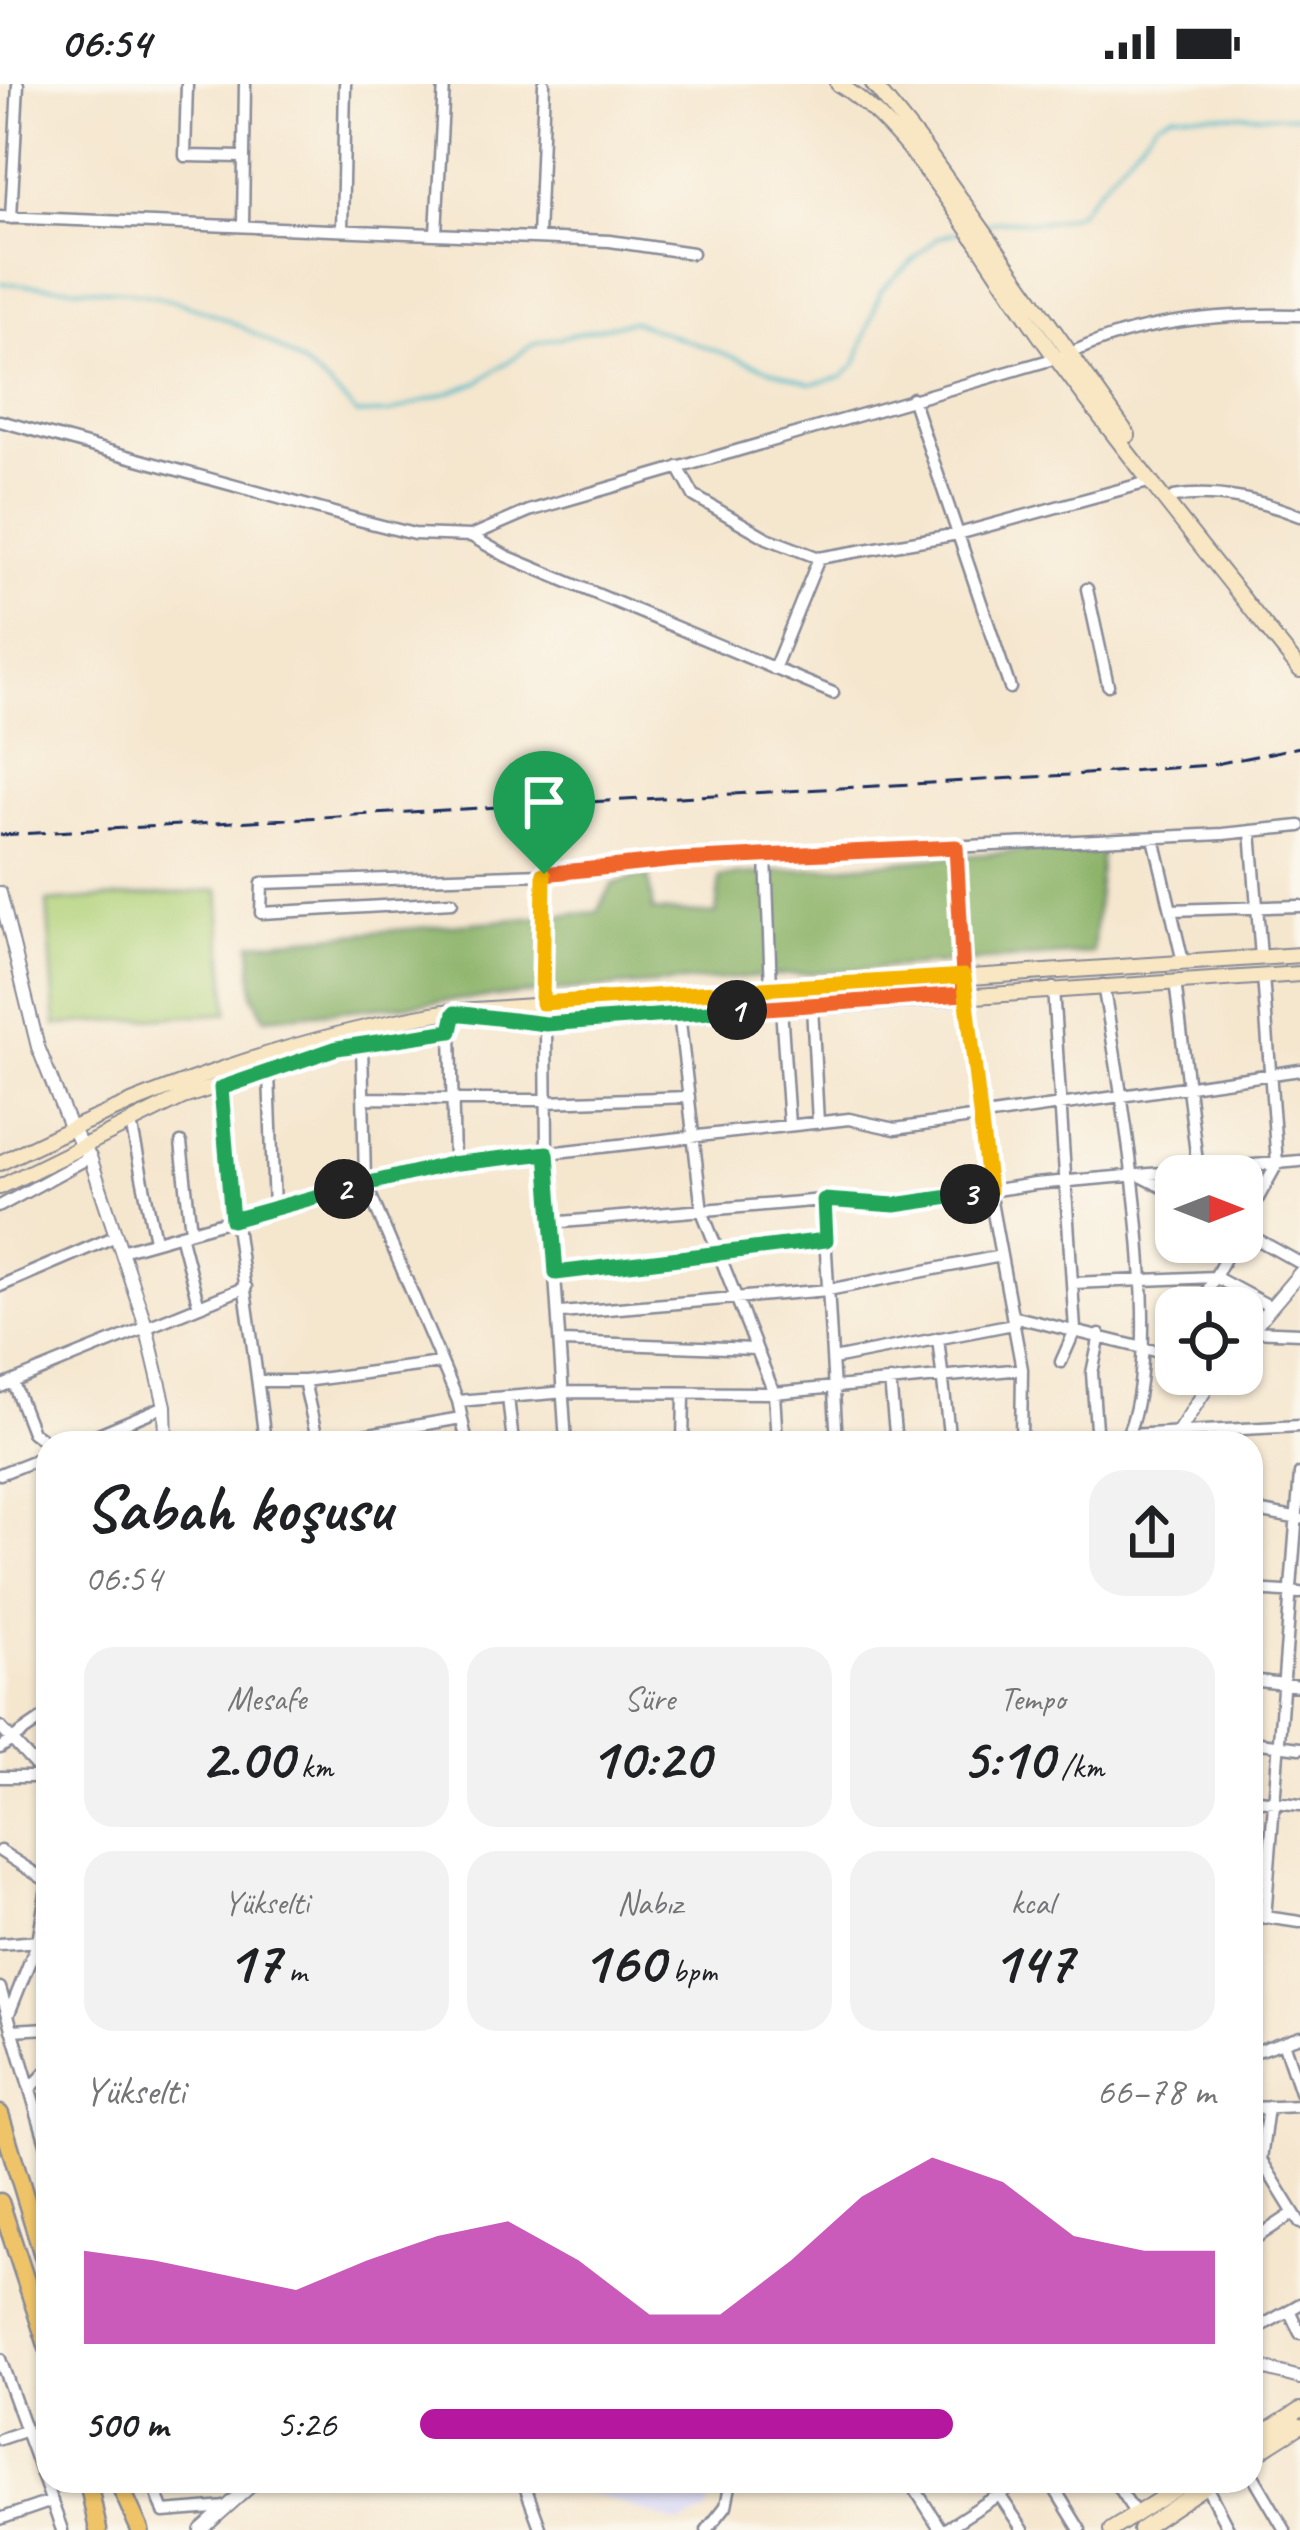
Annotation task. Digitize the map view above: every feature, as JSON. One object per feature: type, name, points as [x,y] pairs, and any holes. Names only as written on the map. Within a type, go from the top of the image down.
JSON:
[{"type":"highway","points":[[0,2114],[36,2232]]},
{"type":"highway","points":[[0,2202],[36,2312]]},
{"type":"highway","points":[[90,2493],[98,2530]]},
{"type":"highway","points":[[123,2493],[140,2530]]},
{"type":"main road","points":[[838,84],[873,107],[952,200]]},
{"type":"main road","points":[[877,86],[1060,355],[1300,670]]},
{"type":"main road","points":[[1060,355],[1300,658]]},
{"type":"main road","points":[[0,1163],[70,1127],[310,1041],[444,1012],[1300,955]]},
{"type":"main road","points":[[0,1187],[88,1151],[183,1097],[362,1043],[451,1031],[455,1013],[546,1024],[1300,974]]},
{"type":"main road","points":[[1263,2433],[1300,2410]]},
{"type":"main road","points":[[1263,2449],[1300,2426]]},
{"type":"main road","points":[[1111,2530],[1169,2493]]},
{"type":"main road","points":[[1140,2530],[1195,2493]]},
{"type":"street","points":[[18,84],[6,218],[538,238],[692,253]]},
{"type":"street","points":[[187,84],[185,156],[244,157]]},
{"type":"street","points":[[243,226],[245,84]]},
{"type":"street","points":[[342,230],[345,84]]},
{"type":"street","points":[[436,233],[443,84]]},
{"type":"street","points":[[538,238],[544,84]]},
{"type":"street","points":[[0,422],[414,534],[471,536],[529,511],[1092,343],[1237,314],[1300,315]]},
{"type":"street","points":[[912,398],[1010,688]]},
{"type":"street","points":[[678,467],[694,496],[767,538],[819,558],[958,534],[1152,481]]},
{"type":"street","points":[[1174,497],[1194,494],[1254,502],[1300,516]]},
{"type":"street","points":[[471,536],[506,556],[833,693]]},
{"type":"street","points":[[774,669],[819,558]]},
{"type":"street","points":[[1087,589],[1108,685]]},
{"type":"street","points":[[452,902],[261,913],[262,883],[544,874],[766,856],[1154,838],[1300,826]]},
{"type":"street","points":[[1251,831],[1261,957]]},
{"type":"street","points":[[1154,838],[1183,962]]},
{"type":"street","points":[[956,847],[964,994],[989,1191],[1022,1369],[1021,1431]]},
{"type":"street","points":[[766,856],[771,988]]},
{"type":"street","points":[[542,1003],[544,874]]},
{"type":"street","points":[[0,893],[25,1003],[70,1127],[88,1151],[146,1326],[165,1406],[166,1431]]},
{"type":"street","points":[[1171,910],[1300,906]]},
{"type":"street","points":[[1263,1189],[1276,1164],[1264,976]]},
{"type":"street","points":[[1175,981],[1196,1155]]},
{"type":"street","points":[[1103,985],[1134,1176],[1142,1280],[1139,1396],[1128,1431]]},
{"type":"street","points":[[1053,988],[1056,1104],[1075,1330],[1061,1362]]},
{"type":"street","points":[[812,1005],[818,1123]]},
{"type":"street","points":[[781,1007],[789,1126]]},
{"type":"street","points":[[680,1014],[702,1211],[774,1393],[776,1431]]},
{"type":"street","points":[[546,1024],[550,1223],[561,1313],[566,1431]]},
{"type":"street","points":[[451,1031],[454,1164]]},
{"type":"street","points":[[362,1043],[365,1182],[458,1401],[464,1431]]},
{"type":"street","points":[[122,1251],[365,1182],[454,1164],[849,1120],[895,1129],[1300,1070]]},
{"type":"street","points":[[269,1074],[274,1209]]},
{"type":"street","points":[[221,1088],[232,1220],[246,1287],[264,1431]]},
{"type":"street","points":[[363,1098],[689,1097]]},
{"type":"street","points":[[131,1123],[155,1240]]},
{"type":"street","points":[[181,1143],[186,1232],[198,1303]]},
{"type":"street","points":[[0,1206],[88,1151]]},
{"type":"street","points":[[1263,1165],[1300,1161]]},
{"type":"street","points":[[550,1223],[824,1200],[895,1205],[1155,1174]]},
{"type":"street","points":[[1134,1176],[1155,1184]]},
{"type":"street","points":[[824,1200],[836,1431]]},
{"type":"street","points":[[0,1286],[116,1236]]},
{"type":"street","points":[[556,1273],[826,1240]]},
{"type":"street","points":[[1263,1241],[1300,1263]]},
{"type":"street","points":[[561,1313],[828,1290],[1001,1256]]},
{"type":"street","points":[[1209,1287],[1222,1263]]},
{"type":"street","points":[[1263,1316],[1300,1273]]},
{"type":"street","points":[[1072,1283],[1214,1277],[1271,1307]]},
{"type":"street","points":[[36,1435],[6,1385],[246,1287]]},
{"type":"street","points":[[833,1359],[1013,1320],[1155,1347]]},
{"type":"street","points":[[1263,1335],[1300,1333]]},
{"type":"street","points":[[1097,1431],[1092,1373],[1100,1335]]},
{"type":"street","points":[[938,1339],[949,1431]]},
{"type":"street","points":[[563,1342],[755,1349]]},
{"type":"street","points":[[258,1381],[304,1381],[440,1363]]},
{"type":"street","points":[[458,1401],[566,1392],[774,1393],[1022,1369]]},
{"type":"street","points":[[304,1381],[315,1431]]},
{"type":"street","points":[[890,1381],[895,1431]]},
{"type":"street","points":[[683,1431],[684,1395]]},
{"type":"street","points":[[1179,1431],[1202,1395]]},
{"type":"street","points":[[508,1397],[512,1431]]},
{"type":"street","points":[[106,1431],[165,1406]]},
{"type":"street","points":[[387,1431],[461,1418]]},
{"type":"street","points":[[1228,1431],[1300,1426]]},
{"type":"street","points":[[0,1474],[36,1460]]},
{"type":"street","points":[[1299,1919],[1265,1918],[1295,1593],[1300,1474]]},
{"type":"street","points":[[1263,1512],[1298,1518]]},
{"type":"street","points":[[1263,1591],[1295,1593]]},
{"type":"street","points":[[1263,1681],[1300,1686]]},
{"type":"street","points":[[4,1744],[36,1723]]},
{"type":"street","points":[[0,1727],[4,1744],[36,1769]]},
{"type":"street","points":[[1263,1744],[1300,1748]]},
{"type":"street","points":[[0,1777],[36,1777]]},
{"type":"street","points":[[1263,1800],[1300,1804]]},
{"type":"street","points":[[0,1851],[36,1874]]},
{"type":"street","points":[[1263,1854],[1270,1854]]},
{"type":"street","points":[[0,1944],[36,1945]]},
{"type":"street","points":[[8,2015],[36,1959]]},
{"type":"street","points":[[0,1988],[36,2109]]},
{"type":"street","points":[[12,2030],[36,2029]]},
{"type":"street","points":[[1263,2049],[1300,2036]]},
{"type":"street","points":[[1283,2042],[1300,2092]]},
{"type":"street","points":[[30,2089],[36,2084]]},
{"type":"street","points":[[1263,2108],[1300,2106]]},
{"type":"street","points":[[1263,2130],[1268,2108]]},
{"type":"street","points":[[1263,2170],[1297,2218],[1263,2235]]},
{"type":"street","points":[[1263,2325],[1294,2307],[1300,2333]]},
{"type":"street","points":[[0,2359],[36,2461]]},
{"type":"street","points":[[1263,2368],[1300,2378]]},
{"type":"street","points":[[0,2439],[24,2431]]},
{"type":"street","points":[[1263,2492],[1286,2530]]},
{"type":"street","points":[[49,2493],[62,2530]]},
{"type":"street","points":[[157,2493],[164,2512],[226,2507]]},
{"type":"street","points":[[201,2530],[242,2493]]},
{"type":"street","points":[[527,2493],[541,2530]]},
{"type":"street","points":[[707,2530],[726,2506],[729,2493]]},
{"type":"street","points":[[918,2493],[943,2530],[999,2494],[1023,2530]]},
{"type":"street","points":[[1057,2493],[1080,2530]]},
{"type":"street","points":[[1122,2493],[1136,2514]]},
{"type":"street","points":[[1214,2493],[1229,2530]]},
{"type":"street","points":[[0,2519],[52,2501]]},
{"type":"shaded area","points":[[591,2493],[711,2493],[707,2512],[679,2524]]},
{"type":"green space","points":[[1102,844],[1093,953],[555,991],[265,1018],[253,995],[251,943],[597,912],[613,884],[648,874],[653,911],[716,914],[720,877]]},
{"type":"green space","points":[[219,890],[228,1013],[56,1025],[47,902]]},
{"type":"waterway","points":[[983,224],[1052,221],[1078,212],[1156,122],[1173,113],[1300,116]]},
{"type":"waterway","points":[[0,283],[134,293],[202,310],[275,346],[319,377],[357,414],[389,413],[477,383],[535,343],[631,321],[811,384],[842,377],[856,364],[881,290],[937,238],[962,231]]},
{"type":"railway","points":[[0,835],[1071,775],[1211,765],[1300,747]]},
{"type":"route","points":[[544,874],[542,1003],[964,976],[989,1191],[895,1205],[824,1200],[826,1240],[556,1273],[547,1153],[450,1164],[365,1182],[232,1220],[221,1088],[337,1048],[405,1034],[451,1031],[455,1013],[546,1024],[964,994],[964,976],[956,847],[676,860],[544,874]]}]
